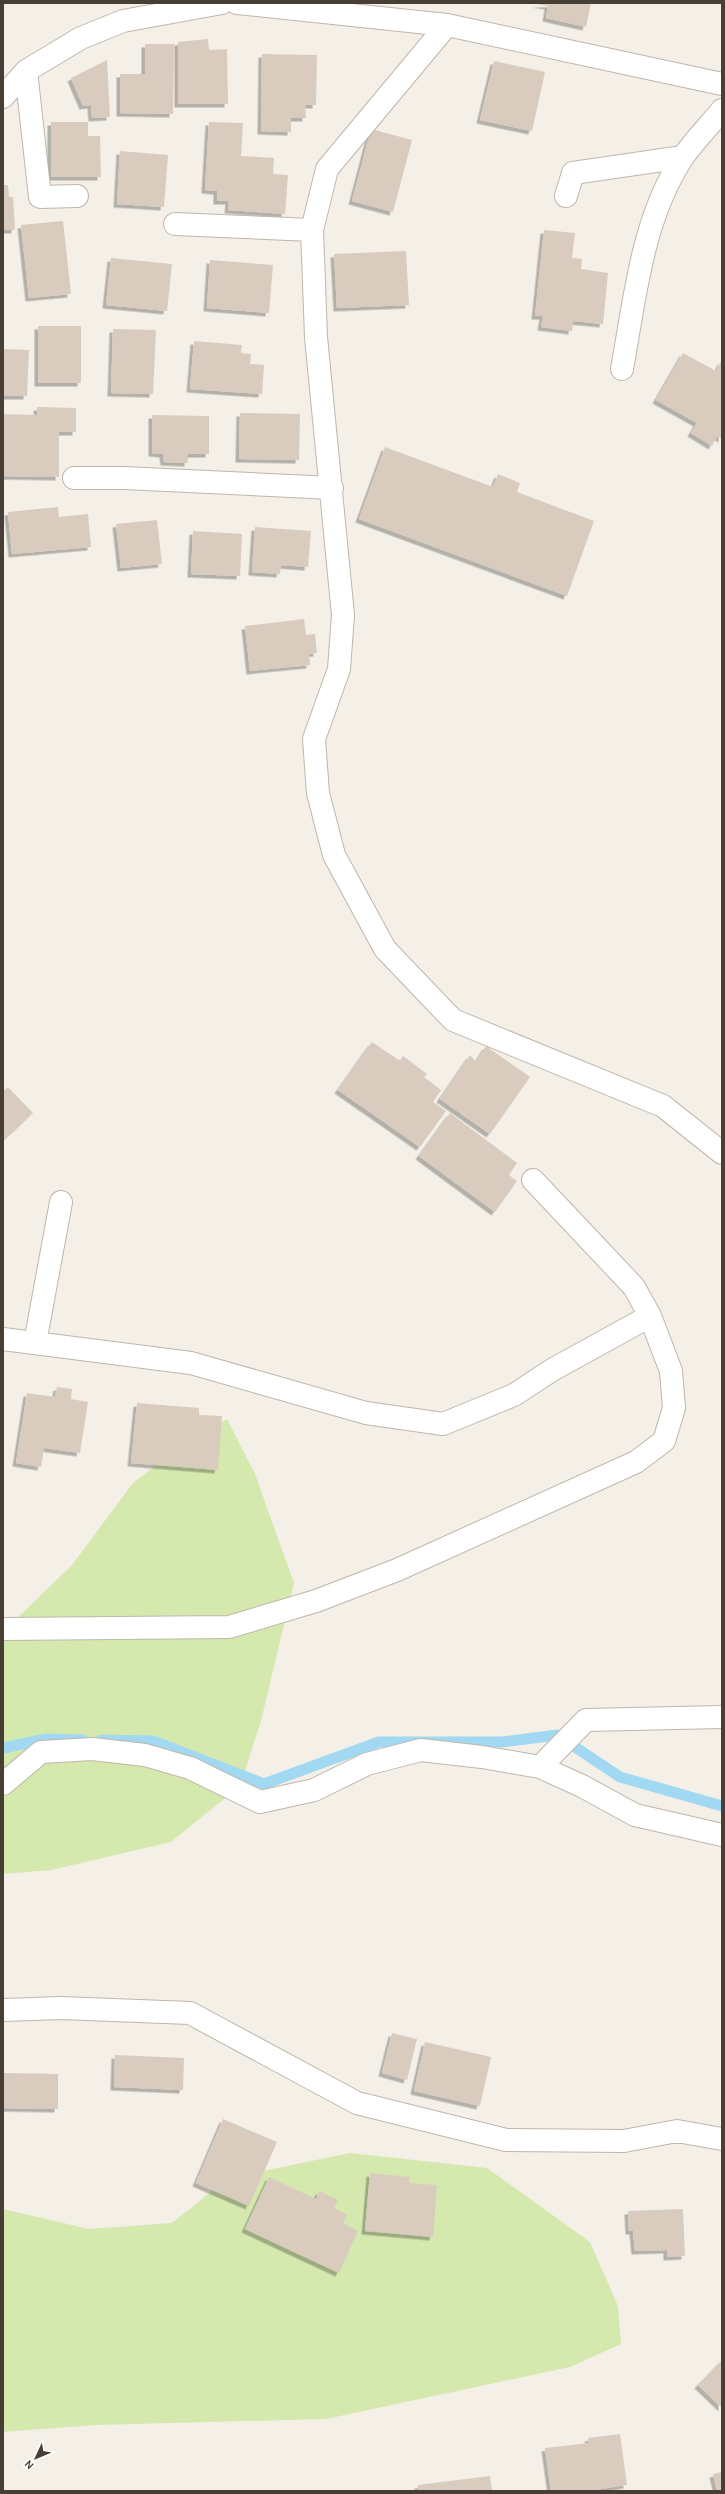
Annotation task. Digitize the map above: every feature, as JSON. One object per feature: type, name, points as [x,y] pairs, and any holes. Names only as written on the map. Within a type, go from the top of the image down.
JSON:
[{"type":"street","points":[[3,97],[26,71],[81,38],[123,21],[222,3]]},
{"type":"street","points":[[237,3],[447,25],[722,84]]},
{"type":"street","points":[[447,25],[327,169],[312,230],[316,337],[332,488],[343,615],[339,669],[314,739],[318,794],[334,855],[385,949],[453,1020],[663,1106],[722,1153]]},
{"type":"street","points":[[26,71],[40,196],[77,196]]},
{"type":"street","points":[[622,369],[637,285],[654,215],[683,157],[722,110]]},
{"type":"street","points":[[566,196],[573,172],[683,157]]},
{"type":"street","points":[[175,224],[312,230]]},
{"type":"street","points":[[74,478],[124,478],[332,488]]},
{"type":"street","points":[[3,1629],[229,1626],[316,1600],[397,1570],[636,1462],[664,1441],[674,1408],[671,1371],[650,1316],[634,1287],[533,1180]]},
{"type":"street","points":[[36,1343],[61,1202]]},
{"type":"street","points":[[3,1339],[191,1363],[366,1413],[443,1424],[514,1395],[552,1370],[650,1316]]},
{"type":"street","points":[[544,1763],[586,1720],[722,1717]]},
{"type":"street","points":[[3,1784],[41,1752],[92,1749],[145,1755],[190,1768],[260,1802],[314,1790],[367,1764],[421,1750],[544,1763],[635,1815],[722,1835]]},
{"type":"street","points":[[3,2010],[61,2008],[190,2012],[356,2103],[506,2140],[624,2141],[677,2130],[722,2139]]},
{"type":"green space","points":[[227,1419],[255,1474],[294,1583],[261,1721],[240,1786],[171,1842],[51,1870],[3,1874],[3,1621],[13,1622],[72,1565],[133,1483],[180,1447]]},
{"type":"green space","points":[[350,2153],[487,2168],[590,2242],[618,2306],[621,2344],[570,2367],[326,2419],[96,2425],[3,2432],[3,2209],[89,2229],[172,2223],[228,2178]]},
{"type":"building","points":[[591,3],[586,27],[546,18],[548,6],[536,4]]},
{"type":"building","points":[[208,39],[209,50],[227,49],[228,104],[178,104],[178,42]]},
{"type":"building","points":[[145,44],[174,44],[173,114],[120,113],[120,74],[145,74]]},
{"type":"building","points":[[262,54],[317,55],[316,105],[305,105],[306,118],[291,118],[291,132],[261,131]]},
{"type":"building","points":[[107,60],[110,117],[92,118],[91,105],[83,106],[71,78]]},
{"type":"building","points":[[494,61],[545,72],[532,131],[480,120]]},
{"type":"building","points":[[51,122],[88,122],[88,136],[100,136],[101,177],[51,177]]},
{"type":"building","points":[[209,122],[243,123],[241,156],[274,158],[273,174],[288,175],[285,214],[228,210],[229,201],[217,201],[217,191],[205,190]]},
{"type":"building","points":[[371,129],[412,140],[393,212],[352,201]]},
{"type":"building","points":[[120,151],[168,155],[164,207],[117,204]]},
{"type":"building","points":[[3,185],[8,185],[9,197],[13,197],[15,230],[3,230]]},
{"type":"building","points":[[63,221],[71,294],[29,298],[21,225]]},
{"type":"building","points":[[544,230],[575,233],[572,258],[582,259],[581,269],[608,273],[603,324],[573,321],[572,331],[541,327],[543,316],[535,316]]},
{"type":"building","points":[[406,251],[409,305],[337,308],[334,254]]},
{"type":"building","points":[[111,258],[172,264],[167,311],[106,305]]},
{"type":"building","points":[[210,260],[273,265],[269,313],[207,308]]},
{"type":"building","points":[[38,326],[81,326],[81,383],[38,383]]},
{"type":"building","points":[[113,329],[156,330],[153,394],[111,393]]},
{"type":"building","points":[[194,341],[242,345],[241,353],[251,354],[250,364],[264,365],[262,394],[190,389]]},
{"type":"building","points":[[3,349],[29,350],[27,396],[3,396]]},
{"type":"building","points":[[683,353],[716,371],[722,360],[722,439],[717,436],[712,446],[691,433],[697,423],[656,400]]},
{"type":"building","points":[[37,407],[76,408],[76,432],[59,432],[59,477],[3,476],[3,414],[37,415]]},
{"type":"building","points":[[240,413],[300,414],[299,460],[239,459]]},
{"type":"building","points":[[152,415],[209,416],[209,454],[188,454],[188,463],[164,462],[163,454],[152,453]]},
{"type":"building","points":[[385,447],[493,487],[498,474],[520,483],[517,492],[594,521],[567,596],[359,519]]},
{"type":"building","points":[[58,507],[59,517],[88,514],[91,547],[12,554],[8,512]]},
{"type":"building","points":[[157,520],[162,564],[121,568],[116,524]]},
{"type":"building","points":[[255,527],[311,531],[308,567],[281,565],[280,574],[252,572]]},
{"type":"building","points":[[193,531],[242,534],[240,576],[191,574]]},
{"type":"building","points":[[304,619],[306,635],[315,634],[317,653],[309,654],[310,665],[250,671],[245,626]]},
{"type":"building","points":[[372,1042],[400,1061],[403,1056],[427,1074],[424,1077],[441,1090],[433,1102],[446,1111],[420,1147],[338,1090]]},
{"type":"building","points":[[486,1046],[530,1077],[490,1134],[440,1099],[470,1055],[476,1062]]},
{"type":"building","points":[[8,1087],[33,1113],[3,1141],[3,1091]]},
{"type":"building","points":[[450,1113],[517,1163],[509,1175],[517,1181],[495,1212],[419,1156]]},
{"type":"building","points":[[57,1387],[72,1389],[71,1399],[88,1402],[80,1453],[44,1448],[41,1467],[16,1463],[27,1393],[55,1397]]},
{"type":"building","points":[[137,1403],[199,1408],[199,1415],[222,1416],[218,1470],[131,1463]]},
{"type":"building","points":[[392,2033],[417,2039],[407,2080],[382,2073]]},
{"type":"building","points":[[425,2042],[491,2057],[480,2106],[414,2091]]},
{"type":"building","points":[[115,2055],[184,2058],[183,2090],[114,2087]]},
{"type":"building","points":[[4,2073],[58,2074],[58,2109],[3,2108]]},
{"type":"building","points":[[223,2119],[277,2142],[249,2206],[196,2183]]},
{"type":"building","points":[[370,2173],[410,2177],[409,2183],[437,2185],[433,2237],[365,2231]]},
{"type":"building","points":[[269,2177],[316,2199],[319,2191],[338,2200],[334,2208],[347,2215],[343,2223],[358,2231],[339,2273],[245,2229]]},
{"type":"building","points":[[683,2209],[685,2256],[667,2257],[667,2250],[635,2251],[633,2231],[629,2231],[628,2211]]},
{"type":"building","points":[[722,2360],[722,2408],[698,2385]]},
{"type":"building","points":[[620,2434],[627,2485],[600,2489],[601,2491],[551,2491],[545,2448],[589,2443],[588,2438]]},
{"type":"building","points":[[722,2472],[722,2491],[717,2491],[713,2474]]},
{"type":"building","points":[[490,2476],[492,2491],[418,2491],[418,2485]]},
{"type":"waterway","points":[[101,1740],[153,1741],[264,1784],[379,1742],[502,1742],[557,1735],[620,1777],[722,1806]]},
{"type":"waterway","points":[[3,1748],[46,1739],[83,1740]]}]
